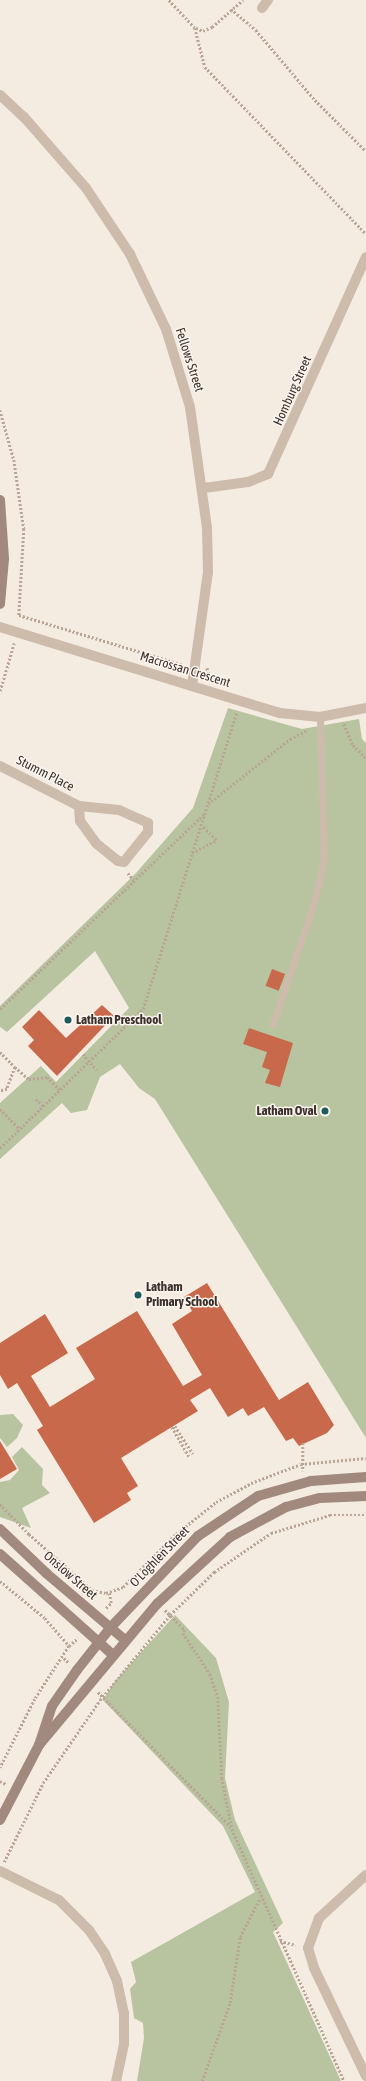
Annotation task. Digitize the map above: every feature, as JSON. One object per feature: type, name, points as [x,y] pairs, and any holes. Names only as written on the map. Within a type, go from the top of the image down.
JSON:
[{"type":"street","name":"Fellows Street","points":[[0,95],[62,158],[130,254],[166,329],[188,400],[204,488],[208,572],[192,686]]},
{"type":"street","name":"Homburg Street","points":[[204,488],[248,482],[268,474],[366,256]]},
{"type":"street","points":[[0,500],[4,559],[0,604]]},
{"type":"street","name":"Macrossan Crescent","points":[[0,627],[280,713],[320,717],[342,714],[366,708]]},
{"type":"street","name":"Stumm Place","points":[[0,766],[79,806],[119,810],[148,823],[148,832],[124,862],[118,861],[96,843],[80,821],[79,806]]},
{"type":"street","name":"O'Loghlen Street","points":[[0,1820],[39,1745],[52,1706],[99,1641],[111,1627],[198,1536],[236,1508],[258,1496],[311,1481],[366,1477]]},
{"type":"street","name":"O'Loghlen Street","points":[[39,1745],[125,1640],[208,1554],[252,1522],[310,1500],[366,1496]]},
{"type":"street","name":"Onslow Street","points":[[0,1529],[46,1573],[125,1640]]},
{"type":"street","points":[[0,1554],[113,1655]]},
{"type":"street","points":[[0,1871],[59,1900],[90,1930],[105,1954],[117,1981],[124,2012],[124,2044],[116,2081]]},
{"type":"street","points":[[366,1875],[319,1918],[308,1948],[314,1968],[366,2076]]},
{"type":"lane","points":[[274,1024],[313,906],[324,860],[320,717]]},
{"type":"path","points":[[169,0],[195,28],[203,31],[212,27],[242,0]]},
{"type":"path","points":[[232,9],[256,30],[308,88],[315,100],[366,151]]},
{"type":"path","points":[[195,28],[206,67],[366,234]]},
{"type":"path","points":[[0,410],[14,460],[22,514],[23,582],[20,615],[178,665],[206,666],[215,681]]},
{"type":"path","points":[[0,691],[14,644]]},
{"type":"path","points":[[0,1148],[143,1009],[240,701]]},
{"type":"path","points":[[342,714],[353,745],[366,758]]},
{"type":"path","points":[[208,804],[290,739],[308,730]]},
{"type":"path","points":[[0,1009],[204,814]]},
{"type":"path","points":[[192,853],[216,840],[201,825]]},
{"type":"path","points":[[0,1052],[29,1079],[47,1077],[60,1090]]},
{"type":"path","points":[[83,1054],[97,1070]]},
{"type":"path","points":[[0,1091],[7,1088],[15,1067]]},
{"type":"path","points":[[36,1099],[44,1106]]},
{"type":"path","points":[[0,1109],[20,1129]]},
{"type":"path","points":[[189,1456],[172,1427],[175,1426],[193,1454]]},
{"type":"path","points":[[301,1464],[303,1444]]},
{"type":"path","points":[[0,1504],[29,1534],[92,1590],[108,1593],[123,1587],[176,1534],[216,1502],[275,1472],[301,1464],[366,1458]]},
{"type":"path","points":[[0,1871],[43,1783],[102,1696],[170,1615],[238,1553],[271,1533],[330,1515],[366,1515]]},
{"type":"path","points":[[0,1581],[45,1618],[69,1646],[35,1699],[0,1768]]},
{"type":"path","points":[[108,1593],[111,1603]]},
{"type":"path","points":[[170,1615],[185,1630],[183,1633],[210,1674],[218,1697],[222,1778],[232,1829],[260,1898],[344,2081]]},
{"type":"path","points":[[102,1696],[232,1829]]},
{"type":"path","points":[[202,2081],[230,2003],[240,1937],[260,1898]]},
{"type":"path","points":[[280,1940],[308,1948]]},
{"type":"green space","points":[[228,708],[302,729],[359,719],[362,739],[366,743],[366,1438],[155,1099],[139,1088],[120,1064],[100,1077],[87,1110],[71,1113],[62,1103],[0,1159],[0,1103],[41,1066],[56,1082],[129,1008],[95,951],[7,1032],[0,1027],[0,1006],[136,873],[193,808]]},
{"type":"green space","points":[[13,1414],[23,1425],[17,1438],[7,1447],[0,1438],[0,1415]]},
{"type":"green space","points":[[22,1447],[43,1469],[42,1485],[50,1493],[22,1508],[31,1528],[0,1517],[0,1482],[10,1480],[19,1470],[12,1457]]},
{"type":"green space","points":[[175,1615],[216,1658],[229,1702],[225,1778],[235,1820],[283,1923],[273,1932],[341,2081],[137,2081],[144,2038],[143,2023],[134,2018],[130,1989],[136,1982],[131,1962],[255,1892],[223,1826],[103,1700],[115,1681]]},
{"type":"building","points":[[272,969],[285,974],[279,991],[266,986]]},
{"type":"building","points":[[102,1005],[114,1016],[57,1076],[28,1046],[34,1040],[22,1027],[39,1010],[66,1038]]},
{"type":"building","points":[[249,1028],[293,1043],[280,1087],[265,1083],[270,1070],[262,1067],[267,1052],[243,1044]]},
{"type":"building","points":[[207,1283],[279,1400],[308,1382],[334,1425],[327,1433],[299,1446],[293,1438],[286,1441],[264,1407],[248,1416],[243,1408],[228,1417],[210,1388],[190,1400],[198,1411],[121,1458],[138,1486],[127,1493],[131,1500],[94,1523],[37,1430],[43,1426],[17,1383],[8,1389],[0,1375],[0,1343],[45,1314],[68,1353],[31,1376],[50,1407],[95,1379],[76,1348],[137,1311],[183,1386],[202,1375],[172,1324],[192,1311],[184,1297]]},
{"type":"building","points":[[0,1441],[17,1469],[0,1479]]},
{"type":"place","name":"Latham Preschool","points":[[68,1020]]},
{"type":"place","name":"Latham Oval","points":[[325,1111]]},
{"type":"place","name":"Latham Primary School","points":[[138,1295]]}]
